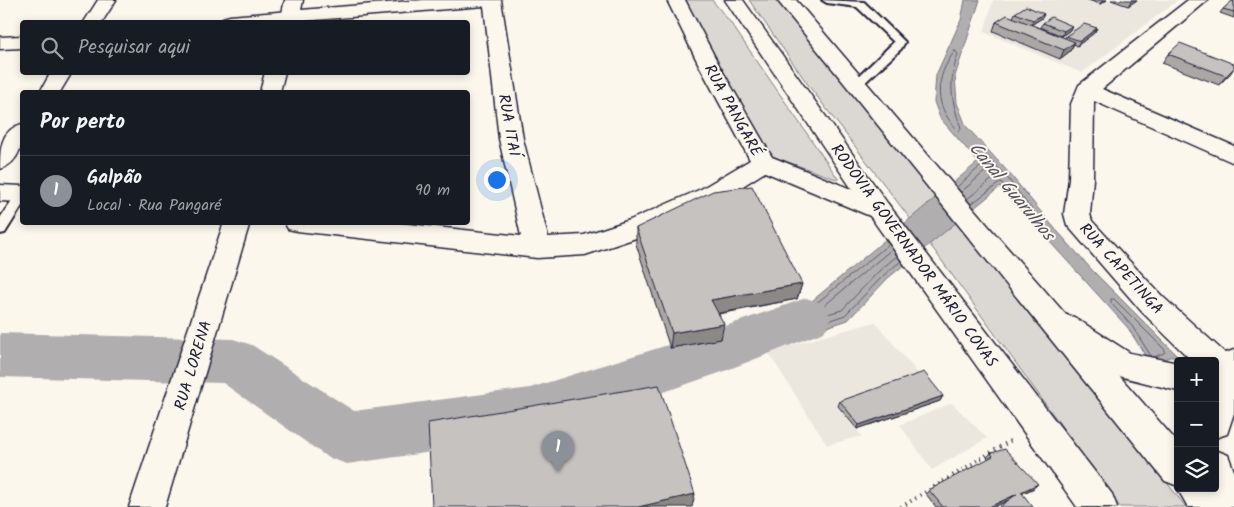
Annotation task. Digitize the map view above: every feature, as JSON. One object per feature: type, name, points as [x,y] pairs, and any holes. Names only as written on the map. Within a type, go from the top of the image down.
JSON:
[{"type":"main road","points":[[94,20],[108,0]]},
{"type":"main road","points":[[244,20],[291,13],[486,0]]},
{"type":"main road","name":"RUA ITAÍ","points":[[492,0],[511,139],[537,248]]},
{"type":"main road","name":"RUA PANGARÉ","points":[[325,225],[537,248],[585,245],[638,227],[710,194],[762,162],[676,0]]},
{"type":"main road","points":[[721,0],[776,60]]},
{"type":"main road","name":"RODOVIA GOVERNADOR MÁRIO COVAS","points":[[734,0],[879,210],[1099,507]]},
{"type":"main road","points":[[786,0],[1046,315],[1174,463]]},
{"type":"main road","points":[[1199,0],[1087,90],[1234,155]]},
{"type":"main road","points":[[0,44],[20,42]]},
{"type":"main road","points":[[51,90],[60,75]]},
{"type":"main road","points":[[270,90],[274,75]]},
{"type":"main road","name":"RUA CAPETINGA","points":[[1087,90],[1082,104],[1081,122],[1077,214],[1080,226],[1153,305],[1221,384]]},
{"type":"main road","points":[[0,161],[20,134]]},
{"type":"main road","points":[[762,162],[879,210]]},
{"type":"main road","points":[[0,193],[20,195]]},
{"type":"main road","name":"RUA LORENA","points":[[147,507],[236,225]]},
{"type":"main road","points":[[1046,315],[1122,365],[1174,376]]},
{"type":"main road","points":[[1219,480],[1231,507]]},
{"type":"main road","points":[[1198,492],[1211,507]]},
{"type":"lane","points":[[827,0],[860,4],[900,42],[856,85]]},
{"type":"lane","points":[[0,229],[20,198]]},
{"type":"path","points":[[901,507],[1037,424]]},
{"type":"shaded area","points":[[682,0],[712,0],[730,22],[839,180],[768,155]]},
{"type":"shaded area","points":[[749,0],[778,0],[1027,306],[1186,507],[1120,507],[934,250],[809,86]]},
{"type":"shaded area","points":[[993,0],[1178,0],[1082,73],[984,32]]},
{"type":"shaded area","points":[[875,322],[921,377],[838,406],[862,436],[827,445],[768,352]]},
{"type":"shaded area","points":[[952,403],[987,438],[932,470],[900,425]]},
{"type":"water","name":"Canal Guarulhos","points":[[965,0],[980,0],[955,76],[957,103],[966,126],[1093,271],[1177,355],[1150,363],[1128,328],[1000,187],[888,278],[848,320],[749,353],[743,331],[806,306],[978,162],[940,118],[934,102],[936,75],[961,20]]},
{"type":"building","points":[[1232,1],[1234,2],[1234,12],[1223,9]]},
{"type":"building","points":[[1026,6],[1044,14],[1033,20],[1015,13]]},
{"type":"building","points":[[1007,15],[1075,42],[1064,50],[996,22]]},
{"type":"building","points":[[1051,17],[1072,26],[1064,31],[1043,23]]},
{"type":"building","points":[[1084,24],[1097,28],[1080,41],[1066,36]]},
{"type":"building","points":[[1180,43],[1234,64],[1234,68],[1226,76],[1168,54]]},
{"type":"building","points":[[752,186],[802,284],[711,300],[724,324],[672,333],[636,228],[713,191]]},
{"type":"building","points":[[924,372],[943,396],[859,425],[840,401]]},
{"type":"building","points":[[659,385],[695,494],[638,507],[432,507],[428,423]]},
{"type":"building","points":[[1005,449],[1038,484],[1021,492],[1033,507],[999,507],[1017,494],[989,507],[943,507],[929,490],[993,456],[991,453]]},
{"type":"waterway","points":[[0,355],[233,361],[347,438],[530,413],[703,356],[806,318]]},
{"type":"place","name":"Galpão","points":[[558,472]]}]
